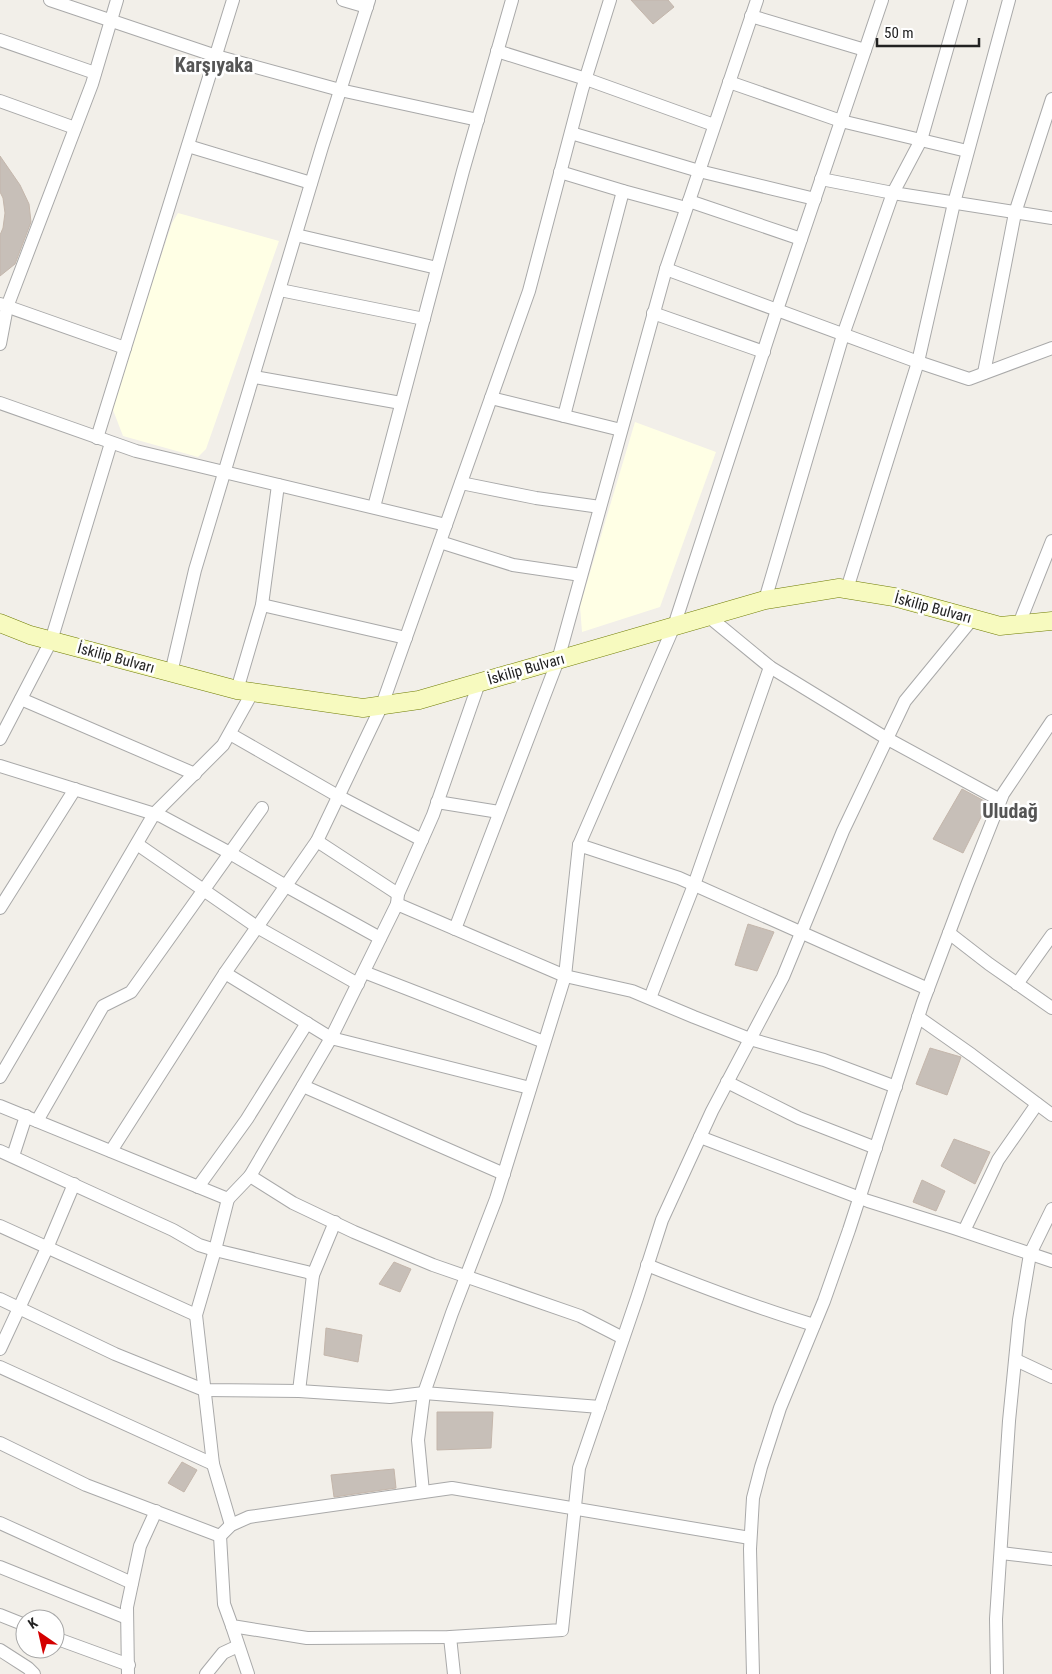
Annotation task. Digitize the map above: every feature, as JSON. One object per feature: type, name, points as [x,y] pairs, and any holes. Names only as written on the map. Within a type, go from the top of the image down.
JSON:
[{"type":"main road","name":"İskilip Bulvarı","points":[[0,622],[30,635],[245,692],[363,708],[419,700],[765,600],[839,588],[894,597],[1000,626],[1052,621]]},
{"type":"street","points":[[50,0],[216,56],[340,90],[478,120]]},
{"type":"street","points":[[0,344],[3,306],[75,128],[95,73],[117,0]]},
{"type":"street","points":[[97,438],[233,0]]},
{"type":"street","points":[[171,673],[195,570],[311,183],[368,3],[343,0]]},
{"type":"street","points":[[374,507],[512,0]]},
{"type":"street","points":[[111,1151],[225,973],[317,841],[382,705],[529,291],[560,172],[610,0]]},
{"type":"street","points":[[454,929],[558,660],[666,269],[757,0]]},
{"type":"street","points":[[423,1492],[418,1440],[424,1393],[496,1199],[565,976],[579,845],[674,626],[777,310],[882,0]]},
{"type":"street","points":[[765,600],[843,335],[893,193],[921,140],[961,0]]},
{"type":"street","points":[[847,589],[918,362],[967,151],[1009,0]]},
{"type":"street","points":[[751,16],[865,50]]},
{"type":"street","points":[[0,40],[95,73]]},
{"type":"street","points":[[498,51],[586,79],[714,125]]},
{"type":"street","points":[[729,82],[841,121],[967,151]]},
{"type":"street","points":[[984,373],[1015,213],[1052,99]]},
{"type":"street","points":[[0,101],[75,128]]},
{"type":"street","points":[[571,133],[699,171],[815,199]]},
{"type":"street","points":[[188,146],[311,183]]},
{"type":"street","points":[[560,172],[623,191],[688,204],[801,239]]},
{"type":"street","points":[[821,179],[893,193],[1052,218]]},
{"type":"street","points":[[564,416],[623,191]]},
{"type":"street","points":[[296,235],[438,268]]},
{"type":"street","points":[[666,269],[843,335],[969,379],[1052,348]]},
{"type":"street","points":[[280,290],[424,319]]},
{"type":"street","points":[[3,306],[125,348]]},
{"type":"street","points":[[653,313],[764,352]]},
{"type":"street","points":[[254,377],[402,403]]},
{"type":"street","points":[[491,398],[621,430]]},
{"type":"street","points":[[0,403],[136,451],[446,525]]},
{"type":"street","points":[[0,738],[51,641],[111,443]]},
{"type":"street","points":[[461,483],[536,498],[600,506]]},
{"type":"street","points":[[0,1077],[154,814],[223,745],[230,734],[245,692],[262,605],[278,485]]},
{"type":"street","points":[[1019,624],[1052,541]]},
{"type":"street","points":[[440,542],[513,565],[581,575]]},
{"type":"street","points":[[262,605],[406,638]]},
{"type":"street","points":[[708,616],[770,667],[886,738],[1000,800]]},
{"type":"street","points":[[232,1626],[307,1638],[450,1637],[562,1630],[579,1468],[662,1220],[727,1082],[783,976],[843,831],[905,701],[973,618]]},
{"type":"street","points":[[650,998],[694,885],[770,667]]},
{"type":"street","points":[[231,1525],[213,1464],[196,1315],[228,1199],[250,1176],[331,1038],[364,972],[398,899],[422,840],[479,683]]},
{"type":"street","points":[[20,699],[194,774]]},
{"type":"street","points":[[753,1674],[750,1538],[753,1498],[761,1467],[780,1408],[814,1325],[860,1198],[928,989],[1000,800],[1052,721]]},
{"type":"street","points":[[230,734],[338,796],[422,840]]},
{"type":"street","points":[[0,766],[154,814],[230,853],[380,938]]},
{"type":"street","points":[[0,908],[75,789]]},
{"type":"street","points":[[437,802],[499,812]]},
{"type":"street","points":[[12,1156],[32,1118],[103,1006],[131,992],[262,808]]},
{"type":"street","points":[[317,841],[398,899],[454,929],[565,976],[632,991],[694,1018],[750,1039],[824,1060],[896,1087]]},
{"type":"street","points":[[136,844],[257,927],[358,984]]},
{"type":"street","points":[[579,845],[679,878],[928,989]]},
{"type":"street","points":[[949,933],[1052,1008]]},
{"type":"street","points":[[1017,984],[1052,935]]},
{"type":"street","points":[[364,972],[544,1042]]},
{"type":"street","points":[[225,973],[331,1038],[530,1088]]},
{"type":"street","points":[[918,1017],[1052,1115]]},
{"type":"street","points":[[198,1187],[247,1119],[306,1023]]},
{"type":"street","points":[[727,1082],[799,1118],[876,1148]]},
{"type":"street","points":[[303,1086],[504,1174]]},
{"type":"street","points":[[964,1231],[998,1160],[1037,1104]]},
{"type":"street","points":[[0,1106],[228,1199]]},
{"type":"street","points":[[700,1137],[860,1198],[1052,1261]]},
{"type":"street","points":[[0,1151],[173,1230],[199,1245],[313,1275]]},
{"type":"street","points":[[250,1176],[293,1203],[433,1265],[580,1316],[623,1338]]},
{"type":"street","points":[[0,1349],[47,1248],[74,1184]]},
{"type":"street","points":[[997,1674],[996,1619],[1009,1421],[1019,1320],[1030,1254],[1052,1209]]},
{"type":"street","points":[[299,1391],[313,1275],[335,1222]]},
{"type":"street","points":[[0,1226],[196,1315]]},
{"type":"street","points":[[647,1265],[782,1316],[814,1325]]},
{"type":"street","points":[[0,1299],[115,1354],[204,1390],[299,1391],[390,1397],[424,1393],[600,1407]]},
{"type":"street","points":[[1016,1360],[1052,1378]]},
{"type":"street","points":[[0,1367],[213,1464]]},
{"type":"street","points":[[0,1443],[86,1485],[220,1536]]},
{"type":"street","points":[[248,1674],[224,1604],[220,1536],[231,1525],[249,1517],[452,1488],[750,1538]]},
{"type":"street","points":[[65,1642],[128,1669],[127,1607],[140,1546],[156,1511]]},
{"type":"street","points":[[0,1523],[132,1584]]},
{"type":"street","points":[[1001,1553],[1052,1559]]},
{"type":"street","points":[[0,1567],[128,1618]]},
{"type":"street","points":[[0,1615],[15,1622]]},
{"type":"street","points":[[450,1637],[454,1674]]},
{"type":"street","points":[[206,1674],[223,1653],[238,1646]]},
{"type":"street","points":[[0,1650],[34,1674]]},
{"type":"shaded area","points":[[178,213],[279,241],[206,449],[198,457],[123,436],[113,410],[119,384],[172,223]]},
{"type":"shaded area","points":[[635,422],[716,452],[660,607],[582,632],[580,606]]},
{"type":"building","points":[[631,0],[668,0],[674,7],[653,24]]},
{"type":"building","points":[[0,156],[20,185],[29,204],[31,222],[15,264],[0,276],[0,235],[5,213],[3,198],[0,192]]},
{"type":"building","points":[[962,789],[988,803],[963,853],[933,839]]},
{"type":"building","points":[[748,924],[774,932],[757,971],[735,965]]},
{"type":"building","points":[[930,1048],[961,1057],[947,1095],[916,1084]]},
{"type":"building","points":[[954,1139],[990,1152],[975,1184],[941,1166]]},
{"type":"building","points":[[922,1180],[945,1191],[936,1211],[913,1202]]},
{"type":"building","points":[[394,1262],[411,1269],[400,1292],[379,1284]]},
{"type":"building","points":[[326,1328],[362,1335],[358,1362],[324,1355]]},
{"type":"building","points":[[437,1412],[493,1412],[491,1448],[437,1450]]},
{"type":"building","points":[[182,1462],[197,1470],[184,1492],[168,1483]]},
{"type":"building","points":[[394,1469],[396,1488],[334,1497],[331,1475]]},
{"type":"district","name":"Karşıyaka","points":[[214,65]]},
{"type":"district","name":"Uludağ","points":[[1010,811]]}]
